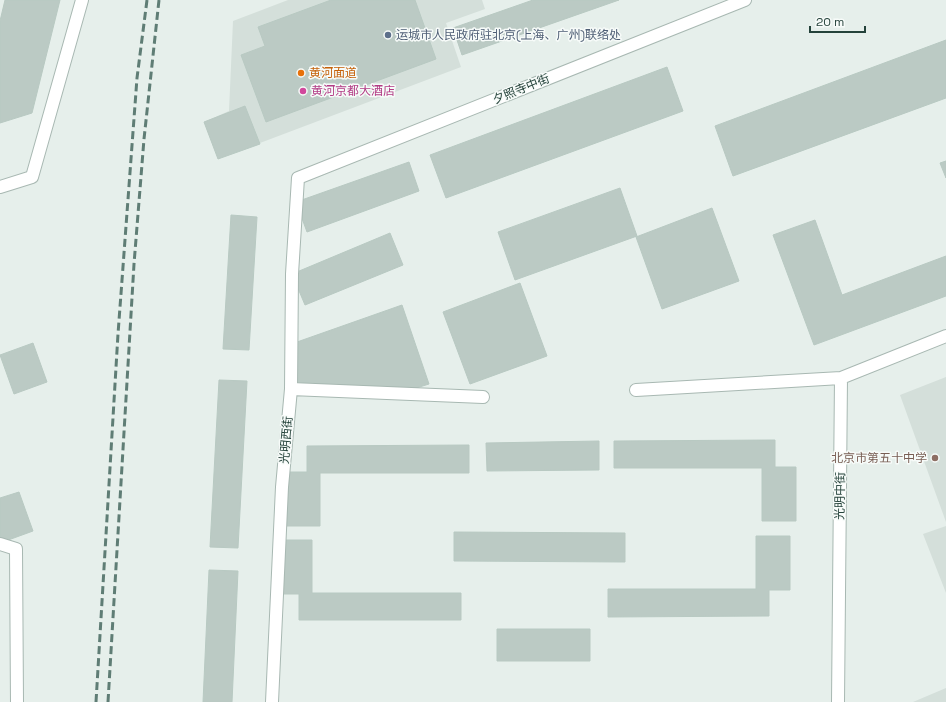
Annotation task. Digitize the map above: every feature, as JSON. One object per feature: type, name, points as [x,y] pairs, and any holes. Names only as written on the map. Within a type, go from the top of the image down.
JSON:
[{"type":"street","points":[[0,187],[32,177],[82,0]]},
{"type":"street","name":"夕照寺中街","points":[[298,178],[745,0]]},
{"type":"street","name":"光明西街","points":[[272,702],[282,487],[291,390],[292,274],[298,178]]},
{"type":"street","points":[[636,390],[842,378],[946,336]]},
{"type":"street","name":"光明中街","points":[[838,702],[842,378]]},
{"type":"street","points":[[291,390],[484,397]]},
{"type":"street","points":[[0,544],[16,549],[18,702]]},
{"type":"shaded area","points":[[288,0],[482,0],[485,9],[446,23],[461,67],[218,159],[204,122],[229,111],[233,21]]},
{"type":"shaded area","name":"北京市第五十中学","points":[[946,377],[946,522],[900,395]]},
{"type":"shaded area","points":[[946,526],[946,593],[923,534]]},
{"type":"shaded area","points":[[946,688],[946,702],[913,702]]},
{"type":"building","points":[[5,0],[60,0],[32,113],[0,123],[0,21]]},
{"type":"building","name":"黄河京都大酒店","points":[[331,0],[415,0],[436,59],[266,122],[241,55],[265,46],[258,27]]},
{"type":"building","points":[[533,0],[619,0],[462,55],[453,28]]},
{"type":"building","points":[[946,40],[946,98],[733,176],[715,126]]},
{"type":"building","points":[[667,67],[683,111],[446,198],[430,155]]},
{"type":"building","points":[[245,106],[260,144],[218,159],[204,122]]},
{"type":"building","points":[[946,161],[946,178],[940,163]]},
{"type":"building","points":[[409,162],[419,191],[307,232],[296,202]]},
{"type":"building","points":[[620,188],[637,236],[515,280],[498,232]]},
{"type":"building","points":[[712,208],[739,281],[662,309],[636,237]]},
{"type":"building","points":[[231,215],[257,217],[249,350],[223,349]]},
{"type":"building","points":[[815,220],[842,295],[946,256],[946,296],[814,345],[773,235]]},
{"type":"building","points":[[390,233],[403,265],[305,305],[292,274]]},
{"type":"building","points":[[520,283],[547,356],[470,384],[443,312]]},
{"type":"building","points":[[402,305],[429,384],[413,389],[295,385],[297,342]]},
{"type":"building","points":[[33,343],[47,382],[14,394],[0,355]]},
{"type":"building","points":[[219,380],[247,381],[238,548],[210,547]]},
{"type":"building","points":[[775,440],[775,467],[796,467],[796,521],[762,521],[762,468],[614,468],[614,441]]},
{"type":"building","points":[[599,441],[599,470],[487,471],[486,443]]},
{"type":"building","points":[[469,445],[469,473],[320,473],[320,526],[286,526],[286,472],[307,472],[307,446]]},
{"type":"building","points":[[19,492],[33,531],[0,543],[0,498]]},
{"type":"building","points":[[454,532],[625,533],[625,562],[454,561]]},
{"type":"building","points":[[756,536],[790,536],[790,590],[769,590],[769,616],[608,617],[608,589],[756,589]]},
{"type":"building","points":[[278,540],[312,540],[312,593],[461,593],[461,620],[299,620],[299,594],[278,594]]},
{"type":"building","points":[[209,570],[238,571],[232,702],[203,702]]},
{"type":"building","points":[[497,629],[590,629],[590,661],[497,661]]},
{"type":"railway","points":[[96,702],[118,334],[137,78],[147,0]]},
{"type":"railway","points":[[108,702],[134,264],[144,139],[159,0]]},
{"type":"place","name":"运城市人民政府驻北京(上海、广州)联络处","points":[[388,35]]},
{"type":"place","name":"黄河面道","points":[[301,73]]},
{"type":"place","name":"黄河京都大酒店","points":[[303,91]]},
{"type":"place","name":"北京市第五十中学","points":[[935,458]]}]
